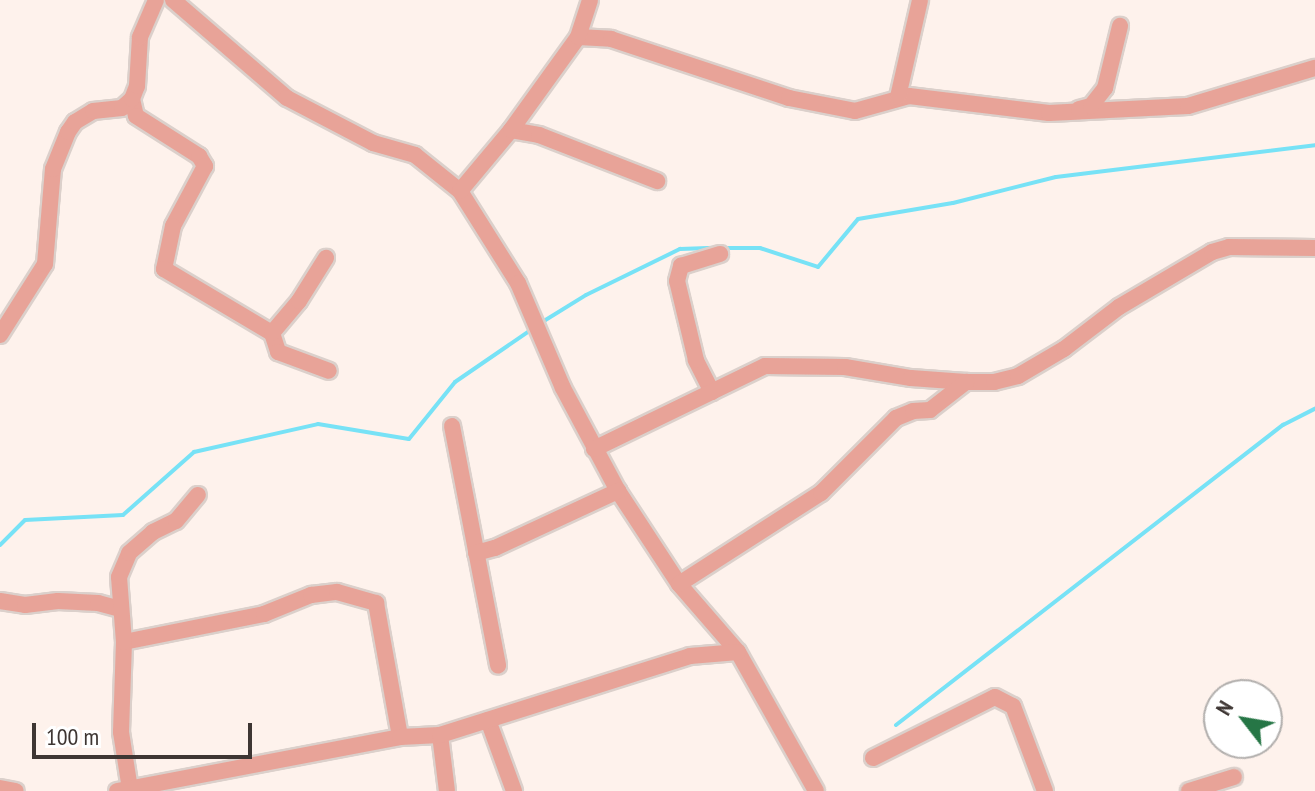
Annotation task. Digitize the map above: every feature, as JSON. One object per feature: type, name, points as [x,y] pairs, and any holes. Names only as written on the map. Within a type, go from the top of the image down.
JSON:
[{"type":"street","points":[[0,335],[45,264],[53,169],[68,132],[75,122],[93,111],[122,108],[132,99],[137,86],[140,37],[156,0]]},
{"type":"street","points":[[173,0],[287,98],[373,143],[415,155],[460,191],[518,283],[594,449],[618,491],[679,584],[738,652],[816,791]]},
{"type":"street","points":[[460,191],[511,130],[578,37],[590,0]]},
{"type":"street","points":[[898,97],[920,0]]},
{"type":"street","points":[[1074,111],[1091,106],[1105,88],[1120,26]]},
{"type":"street","points":[[578,37],[611,39],[789,98],[855,111],[898,97],[1049,113],[1188,106],[1315,68]]},
{"type":"street","points":[[132,99],[136,116],[199,156],[205,166],[173,226],[164,269],[272,333],[278,352],[329,371]]},
{"type":"street","points":[[511,130],[539,135],[657,181]]},
{"type":"street","points":[[594,449],[744,374],[783,365],[845,367],[911,378],[966,382],[994,382],[1018,376],[1064,349],[1119,307],[1212,252],[1229,247],[1315,248]]},
{"type":"street","points":[[712,392],[696,360],[677,281],[681,266],[720,254]]},
{"type":"street","points":[[272,333],[299,301],[326,258]]},
{"type":"street","points":[[679,584],[821,493],[896,418],[913,411],[930,410],[966,382]]},
{"type":"street","points":[[452,426],[498,666]]},
{"type":"street","points":[[476,553],[495,548],[618,491]]},
{"type":"street","points":[[198,495],[176,521],[153,532],[129,553],[119,577],[124,642],[121,732],[124,790],[400,737],[440,735],[690,656],[738,652]]},
{"type":"street","points":[[124,642],[264,614],[311,595],[337,592],[376,603],[400,737]]},
{"type":"street","points":[[0,601],[25,605],[58,601],[98,603],[121,609]]},
{"type":"street","points":[[873,758],[995,697],[1013,706],[1045,791]]},
{"type":"street","points":[[488,720],[514,791]]},
{"type":"street","points":[[440,735],[447,791]]},
{"type":"street","points":[[1189,791],[1234,777]]},
{"type":"street","points":[[0,788],[16,791]]},
{"type":"waterway","points":[[724,248],[760,248],[818,267],[858,219],[953,203],[1056,177],[1315,145]]},
{"type":"waterway","points":[[539,324],[586,295],[680,249],[715,248]]},
{"type":"waterway","points":[[0,545],[25,520],[123,515],[194,452],[318,424],[409,439],[455,382],[532,329]]},
{"type":"waterway","points":[[896,725],[1283,425],[1315,409]]}]
